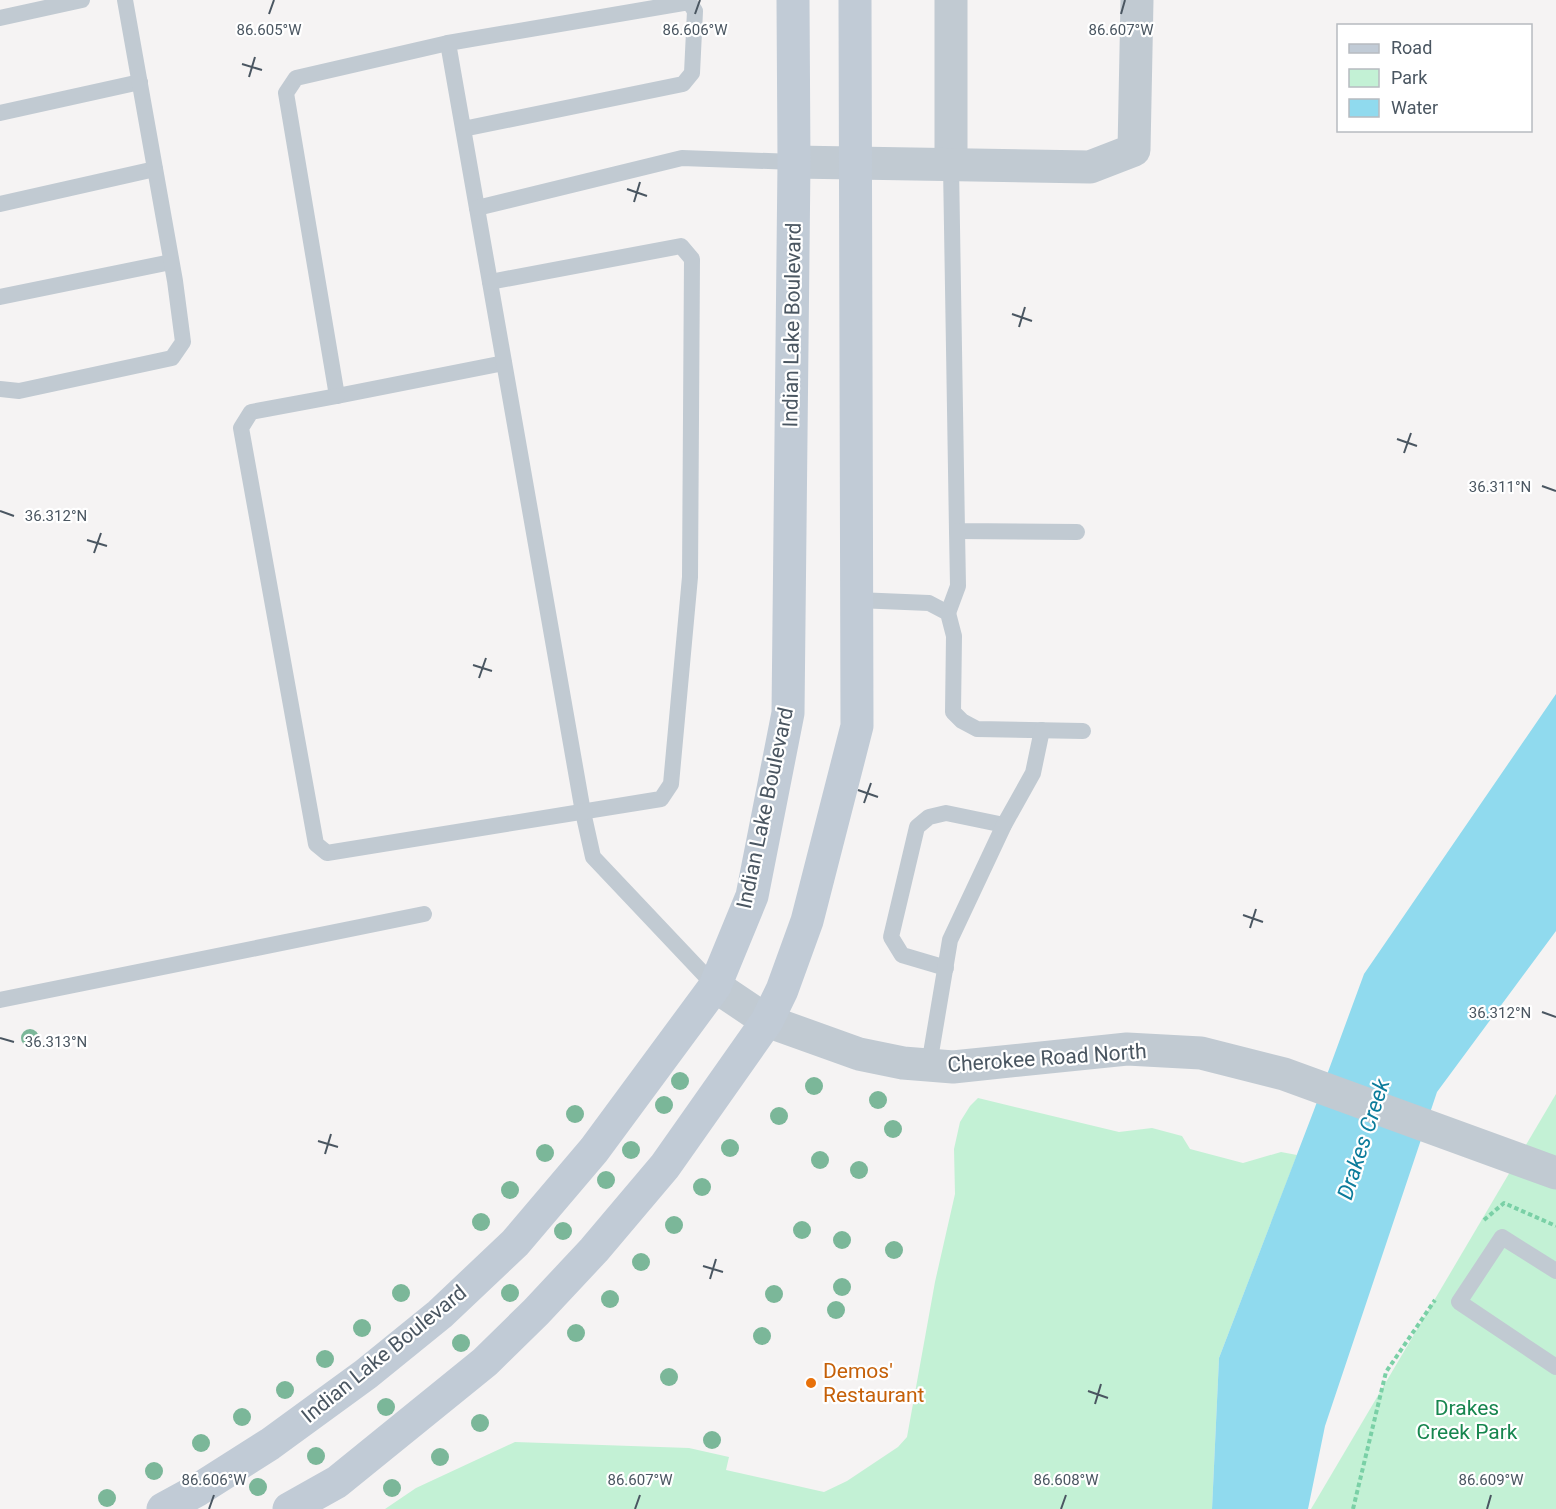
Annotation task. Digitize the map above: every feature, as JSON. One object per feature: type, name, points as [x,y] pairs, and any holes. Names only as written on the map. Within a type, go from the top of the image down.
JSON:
[{"type":"main road","name":"Indian Lake Boulevard","points":[[162,1509],[196,1491],[270,1444],[366,1374],[440,1314],[515,1243],[594,1150],[715,986],[752,896],[788,713],[794,162],[793,0]]},
{"type":"main road","points":[[289,1509],[337,1482],[485,1362],[536,1312],[594,1250],[665,1166],[767,1021],[782,990],[807,921],[857,726],[855,0]]},
{"type":"street","points":[[951,0],[951,166]]},
{"type":"street","points":[[794,162],[1090,167],[1134,150],[1137,0]]},
{"type":"street","name":"Cherokee Road North","points":[[715,986],[767,1021],[859,1054],[903,1063],[953,1067],[1127,1049],[1201,1053],[1284,1074],[1482,1148],[1556,1173]]},
{"type":"lane","points":[[0,18],[82,0]]},
{"type":"lane","points":[[0,389],[19,391],[172,358],[183,342],[125,0]]},
{"type":"lane","points":[[337,396],[286,93],[296,78],[448,43],[689,2],[695,11],[692,73],[683,84],[463,129]]},
{"type":"lane","points":[[448,43],[583,812],[593,857],[715,986]]},
{"type":"lane","points":[[0,113],[140,82]]},
{"type":"lane","points":[[477,208],[682,158],[794,162]]},
{"type":"lane","points":[[951,166],[958,586],[948,613],[954,636],[953,712],[962,721],[977,729],[1083,731]]},
{"type":"lane","points":[[0,204],[155,169]]},
{"type":"lane","points":[[490,282],[681,246],[692,259],[690,577],[671,784],[660,799],[327,853],[316,844],[241,428],[251,412],[504,363]]},
{"type":"lane","points":[[0,297],[171,262]]},
{"type":"lane","points":[[957,531],[1077,532]]},
{"type":"lane","points":[[857,600],[930,603],[948,613]]},
{"type":"lane","points":[[929,1065],[950,940],[1004,825],[1033,773],[1042,730]]},
{"type":"lane","points":[[946,968],[902,956],[891,937],[917,827],[930,817],[946,813],[1004,825]]},
{"type":"lane","points":[[0,1000],[424,914]]},
{"type":"lane","points":[[1556,1271],[1502,1237],[1459,1302],[1556,1367]]},
{"type":"path","points":[[1480,1227],[1485,1217],[1504,1203],[1556,1226]]},
{"type":"path","points":[[1353,1509],[1386,1372],[1440,1293]]},
{"type":"green space","name":"Drakes Creek Park","points":[[1556,1094],[1556,1509],[1311,1509]]},
{"type":"green space","points":[[978,1098],[1119,1132],[1152,1128],[1182,1136],[1190,1149],[1243,1163],[1281,1152],[1297,1155],[1219,1358],[1212,1509],[385,1509],[416,1488],[515,1442],[689,1448],[729,1457],[726,1470],[824,1492],[847,1481],[898,1447],[907,1437],[935,1282],[955,1194],[954,1149],[960,1122]]},
{"type":"water","name":"Drakes Creek","points":[[1556,694],[1556,931],[1437,1092],[1325,1426],[1308,1509],[1212,1509],[1219,1358],[1364,974]]},
{"type":"place","name":"Demos' Restaurant","points":[[811,1383]]}]
